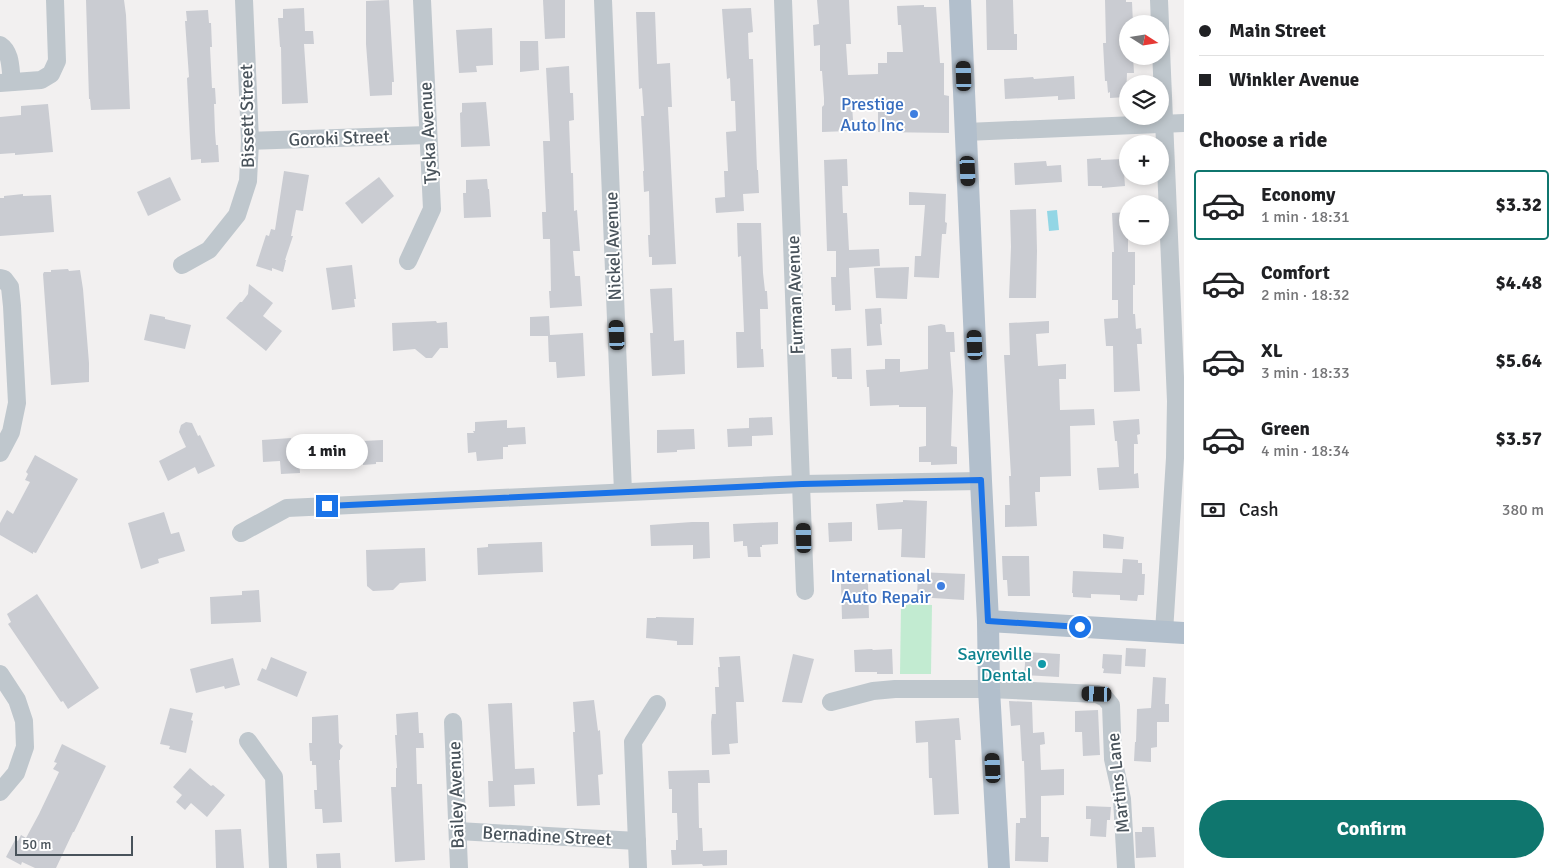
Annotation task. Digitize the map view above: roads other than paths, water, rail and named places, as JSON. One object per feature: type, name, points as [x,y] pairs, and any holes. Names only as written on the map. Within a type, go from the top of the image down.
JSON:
[{"type":"main road","points":[[960,0],[988,621],[989,689],[1003,868]]},
{"type":"main road","points":[[988,621],[1174,633]]},
{"type":"street","points":[[0,46],[5,48],[9,56],[6,83],[41,80],[51,74],[57,61],[56,0]]},
{"type":"street","name":"Bissett Street","points":[[182,265],[209,250],[237,215],[248,181],[250,141],[244,0]]},
{"type":"street","name":"Tyska Avenue","points":[[408,260],[432,209],[422,0]]},
{"type":"street","name":"Nickel Avenue","points":[[603,0],[623,492]]},
{"type":"street","name":"Furman Avenue","points":[[783,0],[805,590]]},
{"type":"street","points":[[1159,0],[1160,15]]},
{"type":"street","points":[[1169,124],[1184,123]]},
{"type":"street","points":[[966,132],[1139,125]]},
{"type":"street","points":[[1164,125],[1180,401],[1174,458],[1174,633]]},
{"type":"street","name":"Goroki Street","points":[[250,141],[428,135]]},
{"type":"street","points":[[0,278],[4,279],[10,287],[17,403],[11,432],[0,453]]},
{"type":"street","points":[[241,533],[287,508],[802,484],[981,480]]},
{"type":"street","points":[[0,674],[17,700],[24,720],[25,747],[16,773],[0,792]]},
{"type":"street","points":[[831,702],[873,691],[895,688],[989,689]]},
{"type":"street","name":"Martins Lane","points":[[989,689],[1097,694],[1106,698],[1111,705],[1113,759],[1122,799],[1126,868]]},
{"type":"street","points":[[638,868],[633,742],[657,704]]},
{"type":"street","name":"Bailey Avenue","points":[[453,722],[459,868]]},
{"type":"street","points":[[248,742],[274,777],[278,868]]},
{"type":"street","name":"Bernadine Street","points":[[458,832],[637,841]]},
{"type":"water","points":[[1057,210],[1059,230],[1049,231],[1047,211]]},
{"type":"place","name":"Prestige Auto Inc","points":[[914,114]]},
{"type":"place","name":"International Auto Repair","points":[[941,586]]},
{"type":"place","name":"Sayreville Dental","points":[[1042,664]]}]
